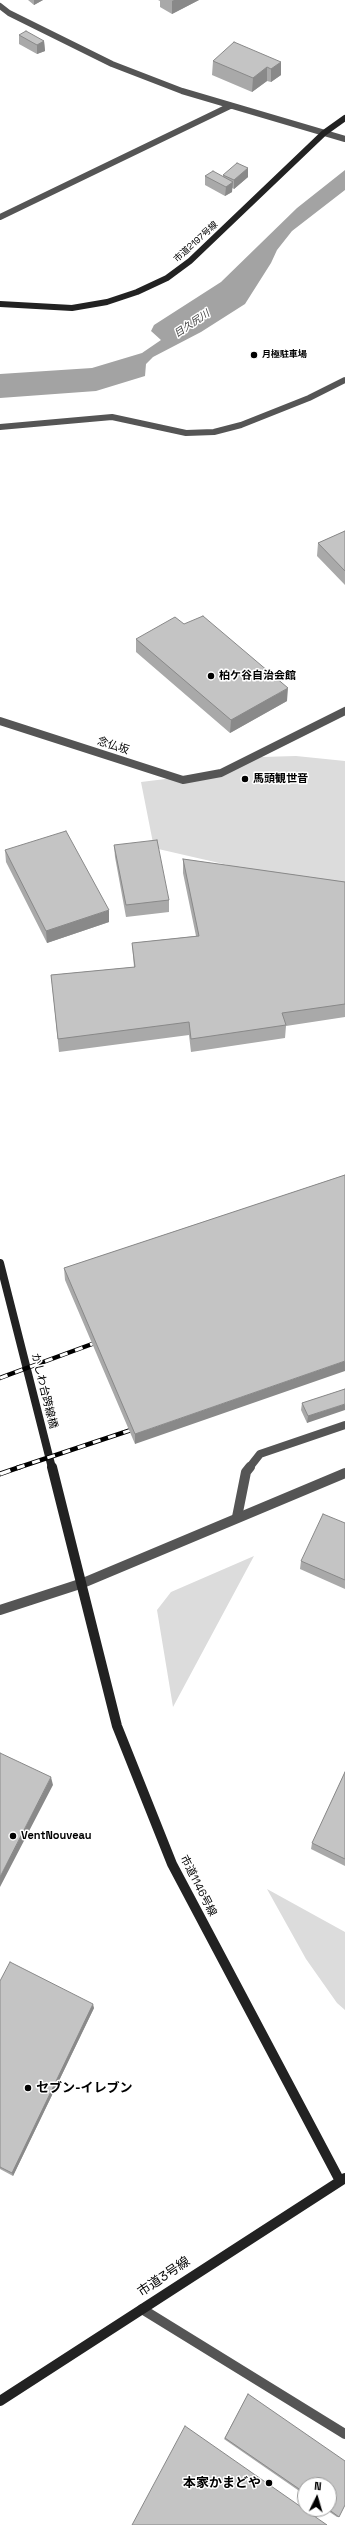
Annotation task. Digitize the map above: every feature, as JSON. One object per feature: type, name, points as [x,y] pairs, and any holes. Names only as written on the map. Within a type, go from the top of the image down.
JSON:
[{"type":"street","points":[[0,6],[8,13],[112,64],[182,92],[345,139]]},
{"type":"street","points":[[0,217],[230,106]]},
{"type":"street","name":"市道2197号線","points":[[0,304],[72,308],[115,300],[137,292],[167,278],[190,261],[324,134],[345,118]]},
{"type":"street","points":[[0,426],[112,417],[186,433],[214,432],[241,424],[309,398],[345,380]]},
{"type":"street","name":"念仏坂","points":[[0,721],[183,780],[221,773],[345,711]]},
{"type":"street","name":"かしわ台跨線橋","points":[[0,1263],[66,1524],[83,1583]]},
{"type":"street","points":[[237,1517],[246,1472],[260,1454],[345,1425]]},
{"type":"street","points":[[0,1610],[83,1583],[237,1517],[345,1473]]},
{"type":"street","name":"市道1146号線","points":[[83,1583],[117,1726],[172,1864],[342,2179]]},
{"type":"street","name":"市道3号線","points":[[0,2401],[342,2179]]},
{"type":"street","points":[[142,2309],[345,2434]]},
{"type":"shaded area","points":[[296,756],[345,761],[345,892],[154,848],[141,782],[206,774],[261,757]]},
{"type":"shaded area","points":[[254,1556],[173,1707],[157,1610],[171,1592]]},
{"type":"shaded area","points":[[267,1889],[345,1932],[345,2010],[337,2003],[306,1959]]},
{"type":"water","name":"目久尻川","points":[[345,170],[345,190],[292,231],[277,250],[271,263],[245,304],[201,332],[153,357],[146,364],[145,376],[96,391],[0,398],[0,374],[92,368],[142,353],[161,340],[151,331],[154,325],[221,282],[297,208]]},
{"type":"building","points":[[26,31],[44,41],[37,45],[19,35]]},
{"type":"building","points":[[234,42],[281,62],[271,69],[267,67],[253,78],[213,61]]},
{"type":"building","points":[[237,163],[248,168],[234,180],[223,175]]},
{"type":"building","points":[[213,171],[233,182],[226,187],[205,176]]},
{"type":"building","points":[[345,531],[345,571],[318,543]]},
{"type":"building","name":"柏ケ谷自治会館","points":[[203,616],[288,688],[231,720],[136,639],[175,617],[184,624]]},
{"type":"building","points":[[66,831],[109,910],[46,931],[5,850]]},
{"type":"building","points":[[157,840],[169,900],[126,905],[114,845]]},
{"type":"building","points":[[183,859],[345,882],[345,1004],[282,1013],[286,1025],[191,1039],[189,1022],[58,1039],[51,975],[135,967],[132,943],[199,936]]},
{"type":"building","points":[[345,1175],[345,1361],[135,1434],[64,1268]]},
{"type":"building","points":[[345,1389],[345,1404],[308,1416],[302,1403]]},
{"type":"building","points":[[323,1514],[345,1523],[345,1580],[301,1561]]},
{"type":"building","name":"VentNouveau","points":[[0,1753],[51,1777],[0,1877]]},
{"type":"building","points":[[345,1772],[345,1859],[312,1843]]},
{"type":"building","name":"セブン-イレブン","points":[[10,1962],[93,2004],[12,2173],[0,2167],[0,1981]]},
{"type":"building","points":[[248,2394],[345,2461],[345,2505],[339,2517],[337,2516],[337,2477],[297,2477],[297,2488],[225,2438]]},
{"type":"building","points":[[185,2426],[297,2504],[297,2517],[316,2517],[327,2525],[132,2525]]},
{"type":"railway","points":[[0,1378],[103,1340]]},
{"type":"railway","points":[[20,1467],[140,1427]]},
{"type":"railway","points":[[0,1474],[20,1467]]},
{"type":"place","name":"月極駐車場","points":[[254,355]]},
{"type":"place","name":"柏ケ谷自治会館","points":[[211,676]]},
{"type":"place","name":"馬頭観世音","points":[[245,779]]},
{"type":"place","name":"VentNouveau","points":[[13,1836]]},
{"type":"place","name":"セブン-イレブン","points":[[28,2088]]},
{"type":"place","name":"本家かまどや","points":[[269,2483]]}]
